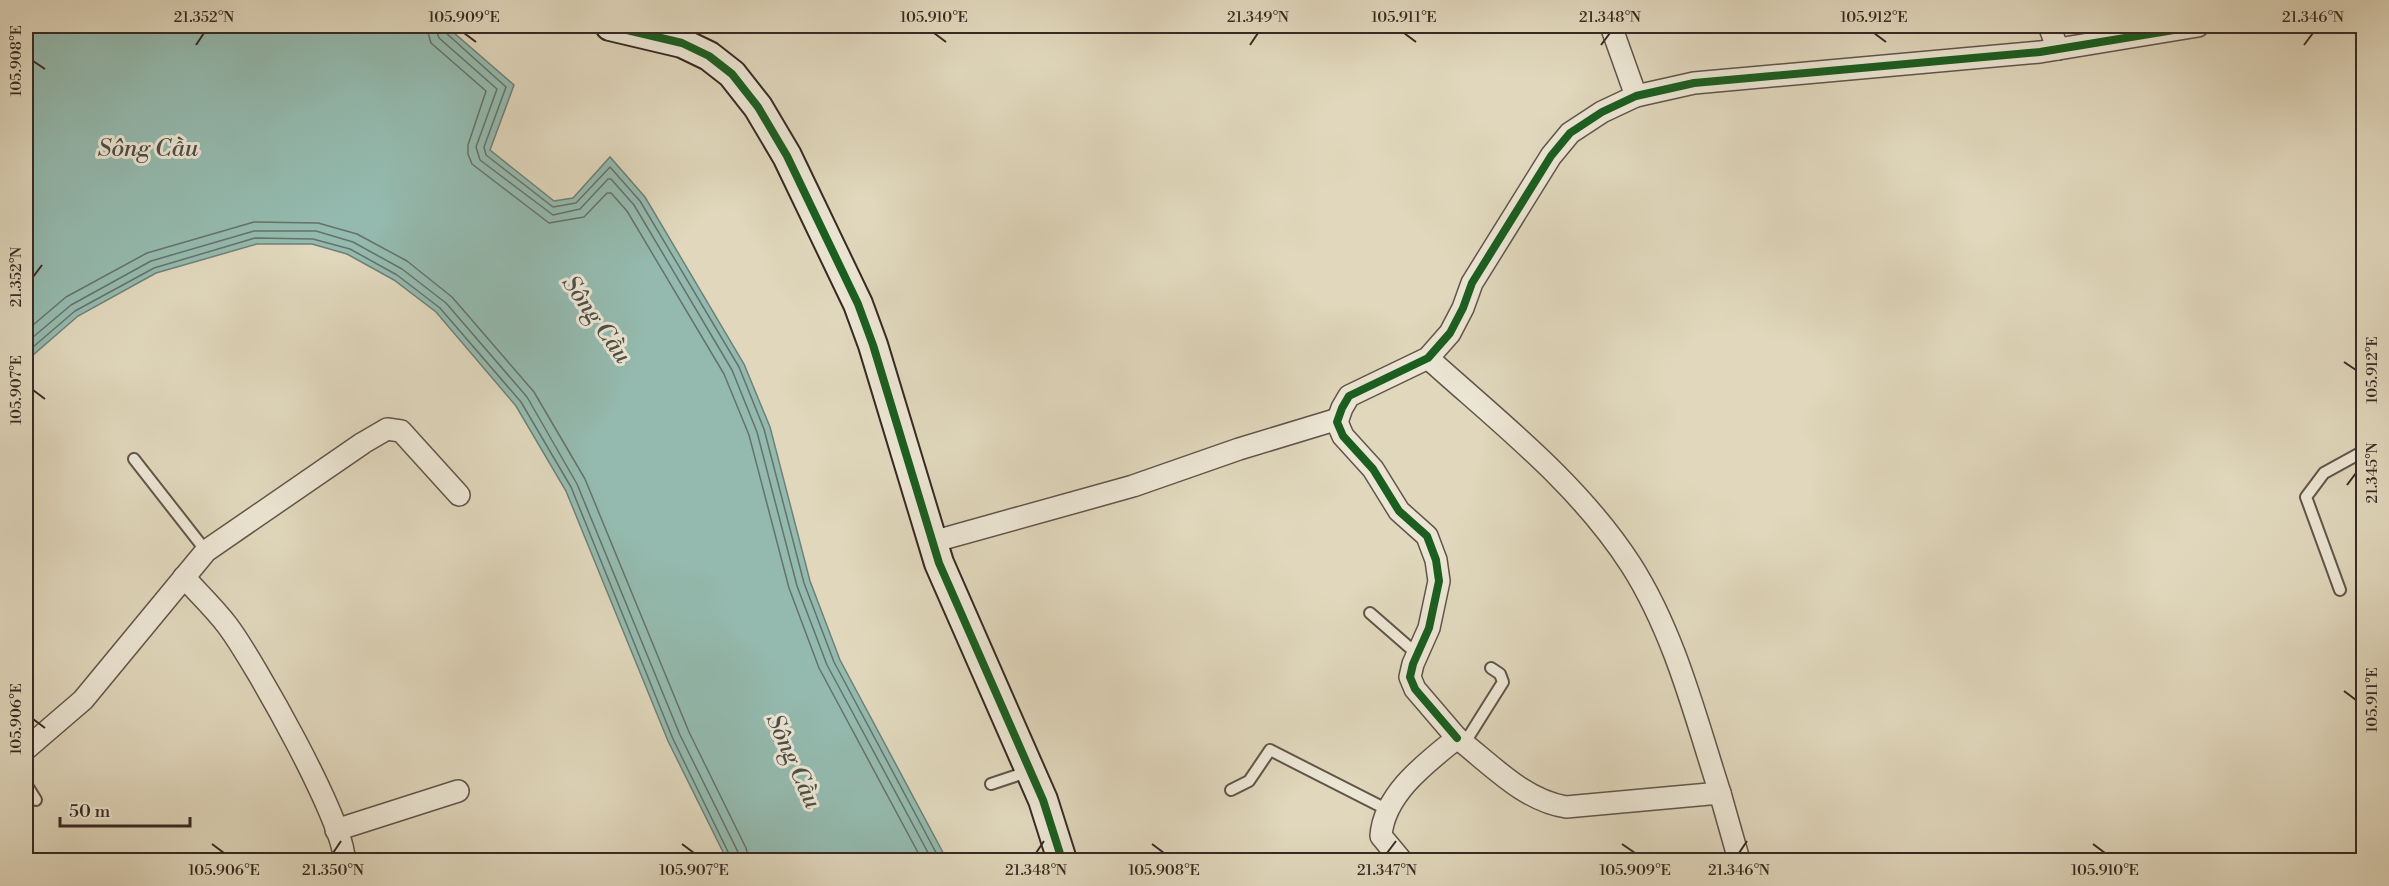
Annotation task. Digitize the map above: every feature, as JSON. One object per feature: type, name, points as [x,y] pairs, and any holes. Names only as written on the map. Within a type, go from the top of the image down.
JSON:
[{"type":"street","points":[[610,26],[682,43],[710,56],[732,74],[758,107],[787,156],[858,304],[873,345],[932,542],[1049,816],[1062,861]]},
{"type":"street","points":[[1611,26],[1636,96]]},
{"type":"street","points":[[2049,26],[2058,49]]},
{"type":"street","points":[[1720,793],[1566,807],[1546,803],[1527,793],[1460,741],[1415,689],[1410,677],[1429,628],[1439,581],[1436,560],[1428,536],[1399,512],[1373,469],[1343,436],[1338,419],[1349,396],[1433,354],[1450,333],[1463,308],[1472,283],[1551,156],[1570,133],[1602,112],[1636,96],[1694,83],[2058,49],[2126,31],[2198,26]]},
{"type":"street","points":[[1433,354],[1583,502],[1631,566],[1671,645],[1720,793],[1739,861]]},
{"type":"street","points":[[932,542],[1133,486],[1249,446],[1338,419]]},
{"type":"street","points":[[26,749],[83,700],[206,551],[363,442],[387,429],[401,431],[459,495]]},
{"type":"street","points":[[184,577],[226,624],[259,671],[329,811],[344,861]]},
{"type":"street","points":[[1401,861],[1382,836],[1382,822],[1392,801],[1427,763],[1460,741]]},
{"type":"street","points":[[336,830],[458,791]]},
{"type":"lane","points":[[2340,590],[2306,497],[2324,473],[2364,452]]},
{"type":"lane","points":[[134,459],[206,551]]},
{"type":"lane","points":[[1370,613],[1417,654]]},
{"type":"lane","points":[[1460,741],[1503,682],[1500,674],[1491,668]]},
{"type":"lane","points":[[1232,790],[1249,781],[1270,750],[1388,810]]},
{"type":"lane","points":[[991,784],[1030,771]]},
{"type":"lane","points":[[26,784],[36,800]]},
{"type":"water","name":"Sông Cầu","points":[[26,26],[446,26],[514,85],[490,150],[554,201],[573,198],[610,157],[645,197],[744,364],[770,427],[810,581],[840,660],[947,860],[727,860],[668,741],[566,491],[516,406],[436,312],[394,280],[347,254],[312,244],[257,244],[156,273],[78,316],[26,361]]},
{"type":"cycle path","points":[[610,26],[682,43],[709,56],[732,74],[758,107],[787,156],[858,304],[873,345],[939,563],[1043,800],[1062,860]]},
{"type":"cycle path","points":[[1457,738],[1415,689],[1410,677],[1413,664],[1429,628],[1439,581],[1436,560],[1427,536],[1399,511],[1373,469],[1343,436],[1337,422],[1349,396],[1428,358],[1450,333],[1463,308],[1472,283],[1551,156],[1570,133],[1602,112],[1636,96],[1694,83],[2040,52],[2198,26]]}]
